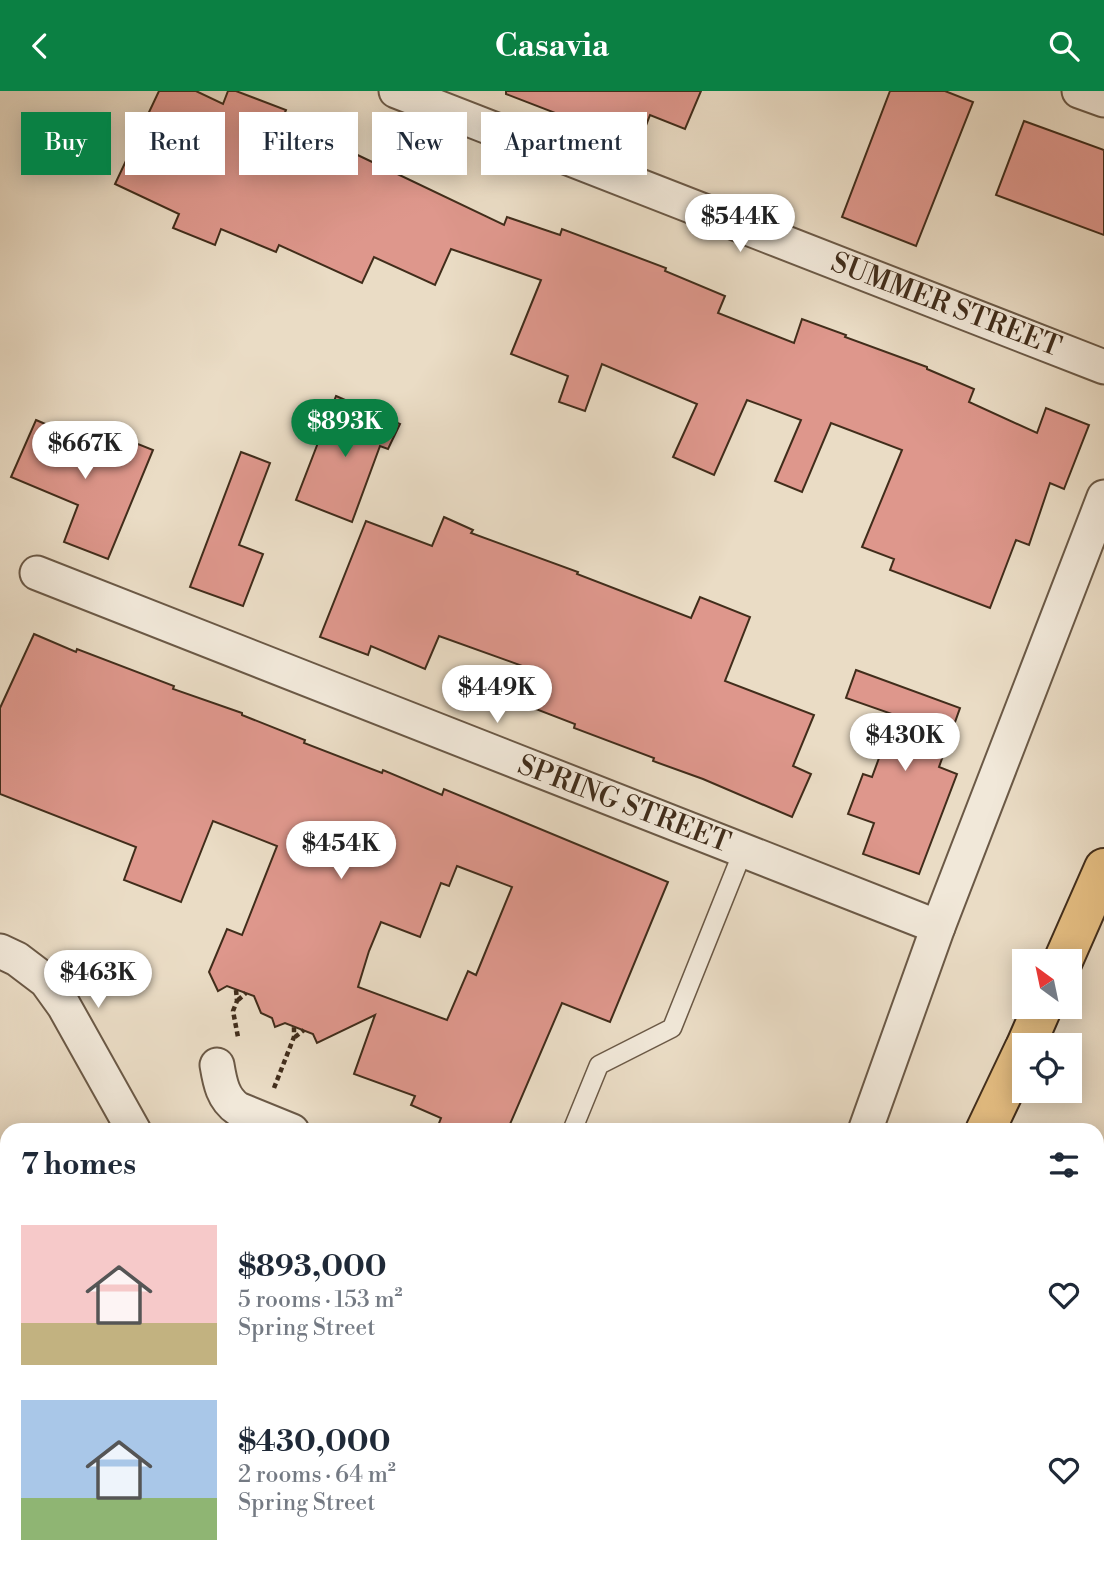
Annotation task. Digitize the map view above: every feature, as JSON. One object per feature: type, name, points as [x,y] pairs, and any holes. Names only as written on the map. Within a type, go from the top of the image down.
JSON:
[{"type":"highway","points":[[1068,949],[1104,868]]},
{"type":"highway","points":[[989,1123],[1012,1074]]},
{"type":"street","name":"SUMMER STREET","points":[[396,91],[1104,367]]},
{"type":"street","points":[[1079,91],[1104,100]]},
{"type":"street","points":[[868,1123],[938,927],[1104,497]]},
{"type":"street","name":"SPRING STREET","points":[[37,573],[938,927]]},
{"type":"street","points":[[0,951],[18,960],[46,981],[64,1006],[130,1123]]},
{"type":"street","points":[[217,1065],[220,1084],[227,1100],[238,1109],[272,1123]]},
{"type":"lane","points":[[575,1123],[599,1065],[672,1028],[743,851]]},
{"type":"path","points":[[237,1001],[246,993]]},
{"type":"path","points":[[277,1123],[294,1026]]},
{"type":"path","points":[[294,1037],[304,1030]]},
{"type":"building","points":[[159,91],[196,91],[223,104],[228,91],[236,91],[286,110],[239,112],[239,175],[358,175],[358,155],[372,162],[372,175],[399,175],[504,225],[507,217],[560,235],[562,229],[666,268],[665,271],[725,296],[718,313],[794,343],[802,319],[927,367],[974,389],[969,402],[1037,433],[1046,408],[1089,425],[1064,489],[1050,483],[1029,545],[1016,540],[990,608],[890,570],[894,559],[862,547],[902,450],[831,423],[802,492],[775,481],[801,420],[747,400],[714,475],[673,457],[697,404],[602,364],[585,411],[559,402],[568,376],[511,354],[541,280],[451,249],[435,285],[374,257],[362,283],[279,245],[276,252],[221,229],[215,245],[173,228],[179,214],[115,184],[125,163],[125,175],[225,175],[225,112],[149,112]]},
{"type":"building","points":[[506,91],[701,91],[685,129],[650,115],[647,123],[647,112],[553,112],[506,94]]},
{"type":"building","points":[[890,91],[945,91],[973,102],[916,246],[842,217]]},
{"type":"building","points":[[1024,121],[1104,150],[1104,235],[996,195]]},
{"type":"building","points":[[336,396],[400,424],[388,449],[380,446],[352,522],[296,500]]},
{"type":"building","points":[[36,420],[101,448],[108,432],[153,450],[108,559],[64,542],[78,505],[11,477]]},
{"type":"building","points":[[241,452],[270,463],[239,545],[263,554],[243,606],[190,587]]},
{"type":"building","points":[[444,517],[473,530],[471,533],[578,572],[577,574],[691,618],[700,597],[750,617],[725,681],[814,715],[793,766],[811,774],[792,817],[653,761],[654,758],[574,728],[575,724],[515,701],[528,668],[439,636],[425,669],[371,646],[368,655],[320,637],[366,521],[432,546]]},
{"type":"building","points":[[34,634],[242,713],[305,740],[304,743],[382,773],[383,770],[442,795],[444,789],[668,882],[610,1022],[562,1003],[510,1123],[439,1123],[441,1118],[411,1105],[415,1096],[354,1074],[375,1015],[317,1043],[313,1034],[285,1023],[275,1027],[272,1018],[261,1013],[254,996],[227,986],[218,991],[209,972],[227,929],[242,935],[277,846],[213,821],[181,902],[124,880],[136,847],[0,794],[0,708]],"holes":[[[457,866],[512,887],[476,975],[468,971],[447,1020],[358,987],[381,922],[420,937],[441,883],[449,886]]]},
{"type":"building","points":[[856,670],[960,708],[939,767],[957,774],[919,874],[863,854],[874,823],[848,814],[863,774],[872,777],[895,715],[846,698]]}]
